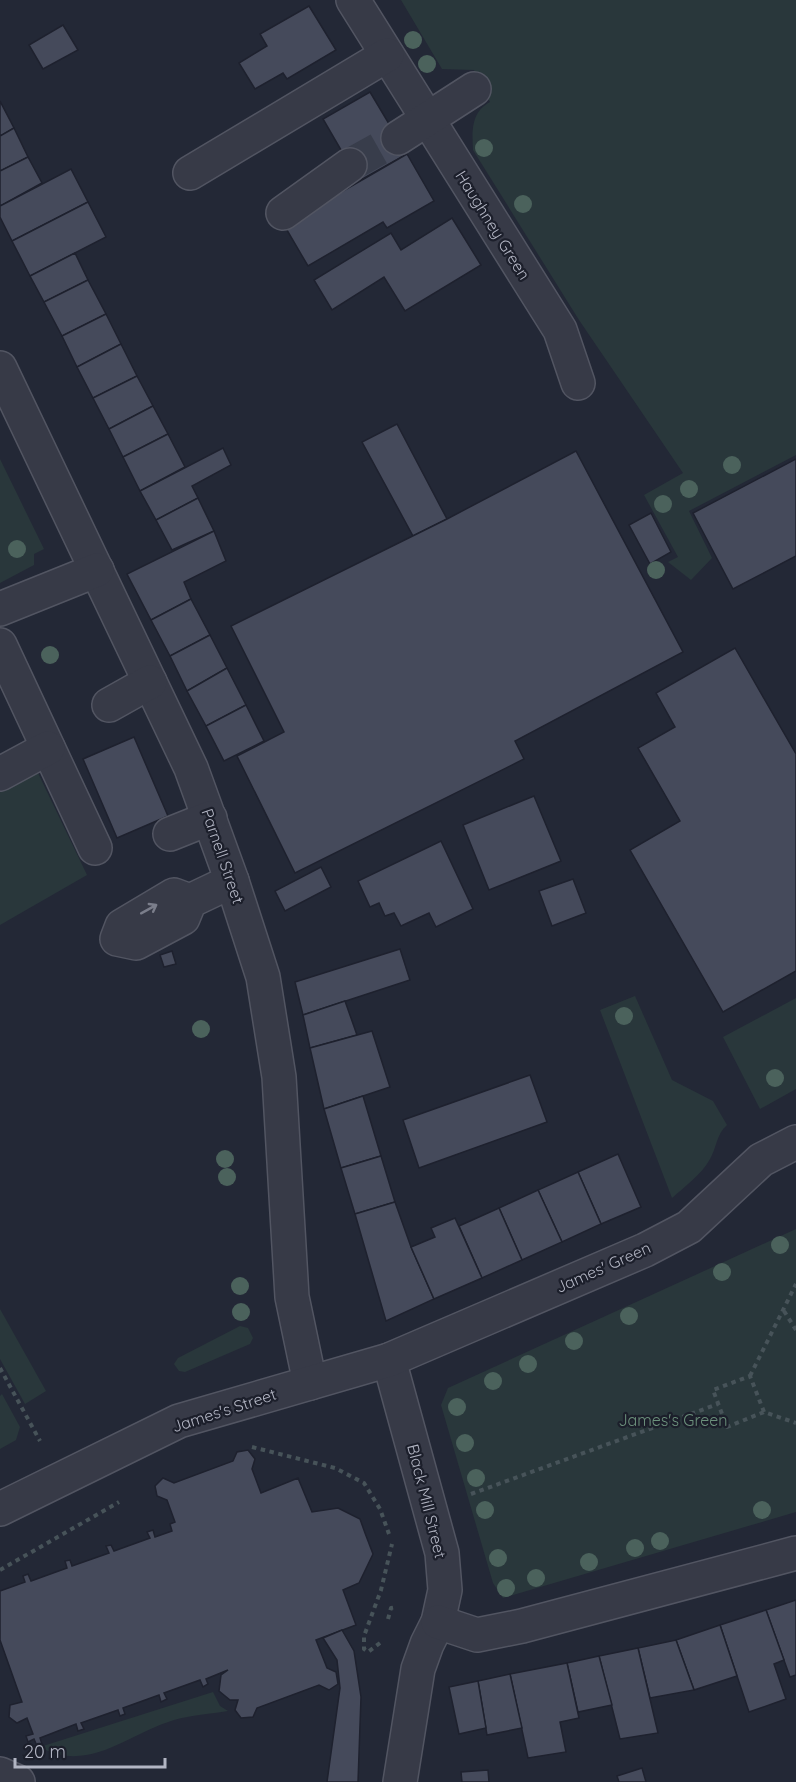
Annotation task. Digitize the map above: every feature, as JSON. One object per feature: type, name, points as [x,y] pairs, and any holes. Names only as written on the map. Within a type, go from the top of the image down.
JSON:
[{"type":"street","name":"Haughney Green","points":[[353,0],[560,330],[578,383]]},
{"type":"street","points":[[190,173],[387,55]]},
{"type":"street","points":[[398,138],[474,89]]},
{"type":"street","points":[[283,213],[350,165]]},
{"type":"street","name":"Parnell Street","points":[[0,368],[191,768],[232,881],[263,977],[279,1077],[292,1297],[310,1383]]},
{"type":"street","points":[[0,609],[97,570]]},
{"type":"street","points":[[0,645],[14,690],[48,748],[95,848]]},
{"type":"street","points":[[109,705],[150,682]]},
{"type":"street","points":[[0,774],[48,748]]},
{"type":"street","points":[[170,834],[210,818]]},
{"type":"street","points":[[190,901],[232,881]]},
{"type":"street","name":"James' Green","points":[[389,1360],[689,1227],[761,1160],[796,1142]]},
{"type":"street","name":"James's Street","points":[[0,1509],[179,1421],[389,1360]]},
{"type":"street","name":"Black Mill Street","points":[[389,1360],[442,1553],[445,1590],[438,1622],[418,1669],[400,1782]]},
{"type":"street","points":[[438,1622],[477,1635],[522,1626],[796,1553]]},
{"type":"street","points":[[0,1774],[18,1782]]},
{"type":"path","points":[[796,1284],[750,1376],[713,1390],[727,1427],[764,1412],[796,1423]]},
{"type":"path","points":[[784,1311],[796,1330]]},
{"type":"path","points":[[0,1368],[61,1478]]},
{"type":"path","points":[[750,1376],[764,1412]]},
{"type":"path","points":[[461,1496],[718,1404]]},
{"type":"path","points":[[245,1448],[256,1446],[287,1457],[335,1468],[364,1482],[380,1509],[392,1544],[381,1590],[364,1636],[364,1649],[368,1652],[378,1646],[381,1640]]},
{"type":"path","points":[[0,1570],[125,1499]]},
{"type":"path","points":[[387,1624],[392,1608],[399,1606]]},
{"type":"green space","points":[[401,0],[796,0],[796,455],[689,511],[712,558],[691,580],[668,562],[678,557],[644,495],[683,473],[579,320],[473,150],[473,129],[476,117],[479,111],[490,102],[474,70],[442,69]]},
{"type":"green space","points":[[0,459],[44,549],[34,554],[34,565],[0,583]]},
{"type":"green space","points":[[37,771],[87,875],[0,925],[0,790]]},
{"type":"green space","points":[[635,996],[672,1080],[713,1101],[727,1125],[707,1165],[672,1198],[600,1010]]},
{"type":"green space","points":[[796,998],[796,1089],[760,1109],[723,1037]]},
{"type":"green space","name":"James's Green","points":[[796,1229],[796,1512],[503,1598],[493,1583],[441,1405],[448,1388]]},
{"type":"green space","points":[[0,1309],[46,1391],[25,1404],[0,1359]]},
{"type":"green space","points":[[240,1326],[248,1328],[253,1338],[250,1344],[185,1372],[179,1371],[174,1364],[178,1358]]},
{"type":"green space","points":[[2,1394],[20,1427],[16,1440],[0,1449],[0,1396]]},
{"type":"green space","points":[[213,1692],[220,1706],[228,1711],[174,1720],[108,1749],[91,1754],[75,1756],[58,1754],[40,1747]]},
{"type":"building","points":[[309,6],[336,50],[287,79],[283,73],[255,89],[239,63],[267,46],[260,34]]},
{"type":"building","points":[[63,25],[78,50],[43,69],[29,45]]},
{"type":"building","points":[[370,92],[407,154],[359,181],[323,119]]},
{"type":"building","points":[[0,101],[14,128],[0,136]]},
{"type":"building","points":[[14,128],[28,157],[0,171],[0,136]]},
{"type":"building","points":[[407,154],[434,201],[387,228],[383,222],[308,266],[284,225]]},
{"type":"building","points":[[28,157],[42,183],[0,206],[0,171]]},
{"type":"building","points":[[71,169],[88,202],[12,241],[0,217],[0,206]]},
{"type":"building","points":[[88,202],[106,237],[30,276],[12,241]]},
{"type":"building","points":[[452,218],[481,265],[405,311],[384,277],[332,310],[314,280],[391,233],[401,250]]},
{"type":"building","points":[[75,253],[88,280],[44,302],[30,276]]},
{"type":"building","points":[[88,280],[106,314],[62,336],[44,302]]},
{"type":"building","points":[[106,314],[121,344],[77,367],[62,336]]},
{"type":"building","points":[[121,344],[137,376],[93,398],[77,367]]},
{"type":"building","points":[[137,376],[153,406],[109,429],[93,398]]},
{"type":"building","points":[[153,406],[168,434],[123,457],[109,429]]},
{"type":"building","points":[[397,424],[447,519],[413,536],[362,442]]},
{"type":"building","points":[[168,434],[185,467],[140,491],[123,457]]},
{"type":"building","points":[[223,448],[231,465],[192,486],[198,498],[156,520],[140,491]]},
{"type":"building","points":[[576,451],[683,652],[515,741],[524,759],[295,873],[237,756],[284,732],[231,626],[447,519]]},
{"type":"building","points":[[796,459],[796,556],[733,589],[693,513]]},
{"type":"building","points":[[198,498],[214,531],[172,550],[156,520]]},
{"type":"building","points":[[651,513],[671,552],[650,564],[629,525]]},
{"type":"building","points":[[214,531],[226,561],[184,582],[191,599],[151,620],[127,574]]},
{"type":"building","points":[[191,599],[210,635],[170,656],[151,620]]},
{"type":"building","points":[[210,635],[227,668],[187,691],[170,656]]},
{"type":"building","points":[[735,648],[796,754],[796,971],[723,1012],[630,850],[680,821],[638,748],[675,727],[656,693]]},
{"type":"building","points":[[227,668],[246,705],[206,726],[187,691]]},
{"type":"building","points":[[246,705],[264,741],[224,761],[206,726]]},
{"type":"building","points":[[134,737],[168,816],[117,838],[83,759]]},
{"type":"building","points":[[534,796],[561,861],[489,890],[463,825]]},
{"type":"building","points":[[441,841],[473,909],[436,927],[429,913],[401,926],[394,913],[385,916],[379,903],[370,907],[358,881]]},
{"type":"building","points":[[321,867],[331,887],[285,911],[275,891]]},
{"type":"building","points":[[573,879],[586,913],[552,926],[539,891]]},
{"type":"building","points":[[400,949],[410,980],[303,1015],[295,982]]},
{"type":"building","points":[[172,951],[176,964],[164,967],[160,955]]},
{"type":"building","points":[[345,1001],[357,1035],[310,1048],[303,1015]]},
{"type":"building","points":[[372,1031],[390,1087],[324,1109],[310,1048]]},
{"type":"building","points":[[530,1075],[547,1122],[419,1168],[403,1120]]},
{"type":"building","points":[[363,1096],[381,1156],[341,1168],[324,1109]]},
{"type":"building","points":[[618,1154],[641,1207],[601,1224],[578,1172]]},
{"type":"building","points":[[381,1156],[395,1202],[355,1214],[341,1168]]},
{"type":"building","points":[[578,1172],[601,1224],[562,1242],[538,1190]]},
{"type":"building","points":[[538,1190],[562,1242],[522,1260],[499,1208]]},
{"type":"building","points":[[395,1202],[411,1247],[434,1299],[386,1321],[355,1214]]},
{"type":"building","points":[[499,1208],[522,1260],[482,1278],[459,1226]]},
{"type":"building","points":[[455,1218],[482,1278],[434,1299],[411,1247],[435,1237],[431,1228]]},
{"type":"building","points":[[248,1450],[255,1459],[252,1469],[261,1493],[298,1478],[312,1512],[338,1508],[360,1519],[373,1554],[359,1583],[343,1590],[356,1625],[316,1640],[327,1668],[336,1672],[338,1684],[329,1690],[319,1685],[257,1708],[253,1717],[241,1718],[235,1710],[238,1700],[230,1700],[219,1691],[221,1675],[228,1670],[206,1679],[208,1684],[203,1687],[200,1680],[164,1693],[167,1699],[161,1702],[159,1695],[123,1708],[125,1714],[120,1716],[118,1710],[81,1723],[84,1729],[78,1731],[76,1724],[40,1738],[42,1744],[37,1746],[34,1739],[28,1742],[26,1736],[33,1734],[27,1718],[17,1723],[9,1717],[10,1705],[22,1702],[0,1640],[0,1591],[25,1582],[23,1576],[28,1574],[31,1581],[67,1568],[65,1561],[70,1560],[72,1566],[109,1553],[106,1546],[111,1545],[114,1551],[150,1538],[147,1532],[153,1530],[155,1537],[172,1531],[170,1524],[175,1522],[167,1500],[157,1496],[155,1486],[163,1478],[174,1483],[233,1461],[237,1452]]},
{"type":"building","points":[[796,1600],[796,1675],[790,1677],[766,1610]]},
{"type":"building","points":[[766,1610],[784,1660],[774,1664],[786,1699],[749,1712],[720,1625]]},
{"type":"building","points":[[720,1625],[737,1676],[694,1690],[676,1640]]},
{"type":"building","points":[[342,1630],[354,1651],[361,1697],[358,1782],[327,1782],[340,1688],[337,1660],[323,1638]]},
{"type":"building","points":[[676,1640],[694,1690],[650,1698],[638,1648]]},
{"type":"building","points":[[638,1648],[658,1733],[620,1739],[599,1656]]},
{"type":"building","points":[[599,1656],[612,1705],[578,1712],[567,1663]]},
{"type":"building","points":[[567,1663],[579,1718],[560,1722],[566,1752],[528,1758],[510,1674]]},
{"type":"building","points":[[510,1674],[522,1728],[487,1735],[478,1681]]},
{"type":"building","points":[[478,1681],[486,1728],[459,1734],[449,1687]]},
{"type":"building","points":[[642,1768],[646,1782],[619,1782],[617,1776]]},
{"type":"building","points":[[488,1770],[489,1782],[462,1782],[461,1772]]},
{"type":"tunnel","points":[[350,165],[398,138]]}]
